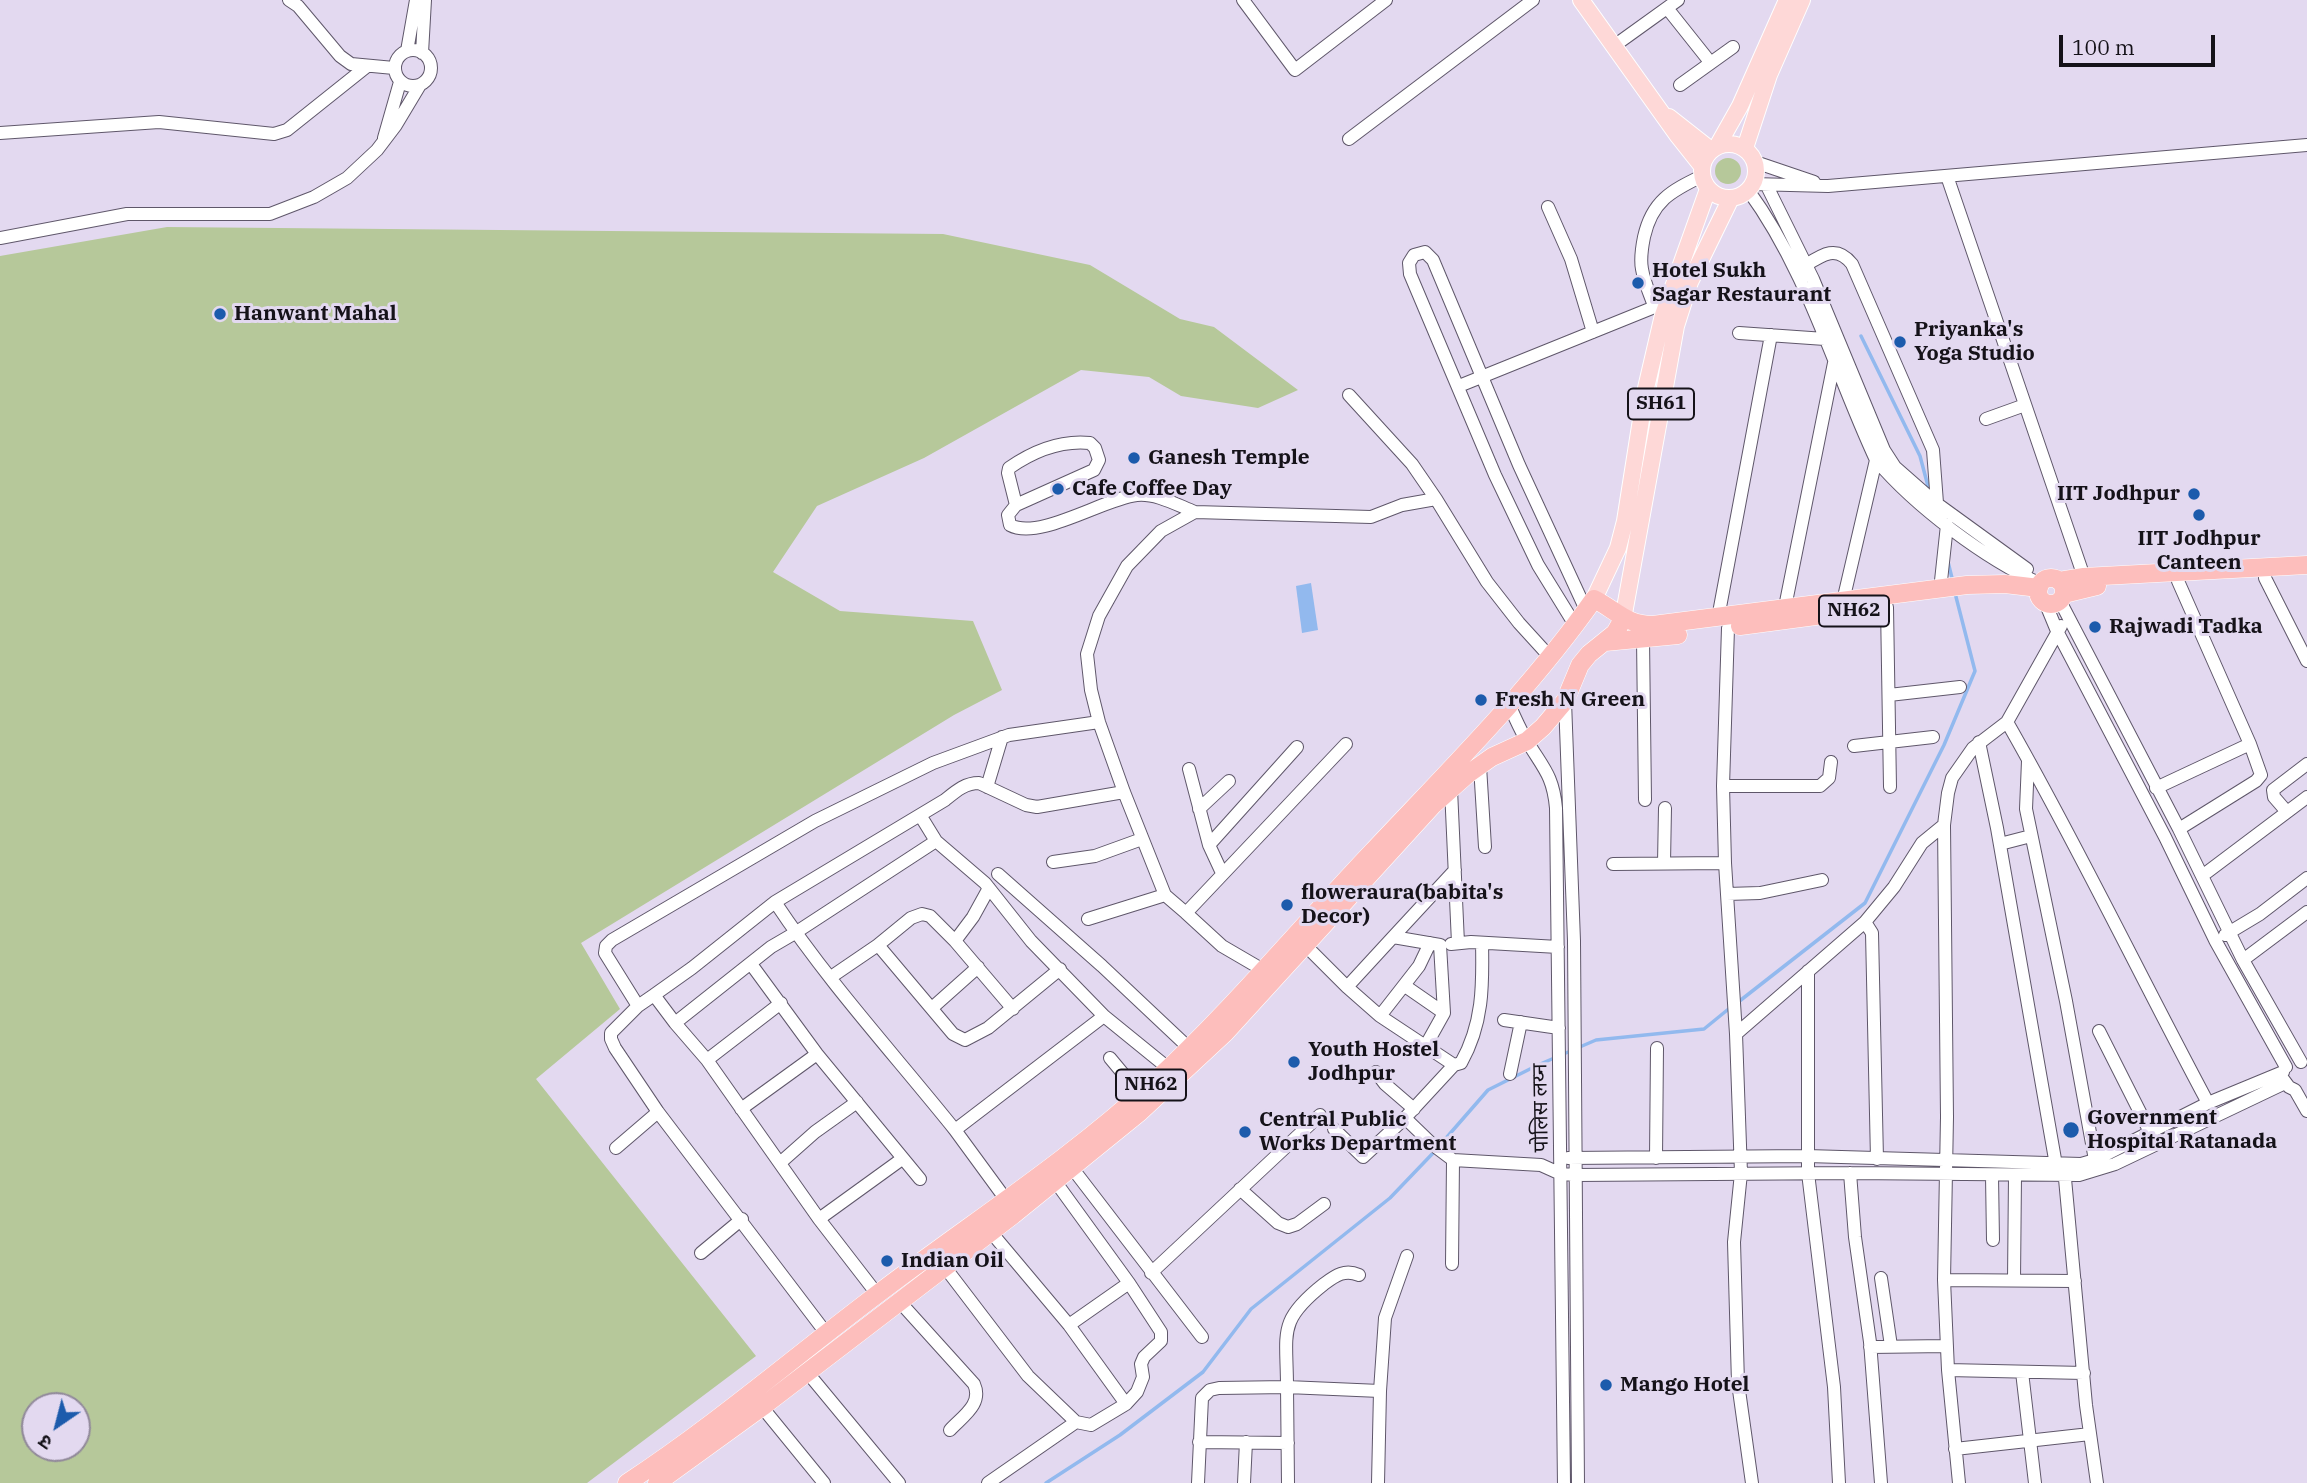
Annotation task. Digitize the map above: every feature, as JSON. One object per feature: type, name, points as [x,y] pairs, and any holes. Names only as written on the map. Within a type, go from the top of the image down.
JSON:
[{"type":"highway","name":"NH62","points":[[1605,642],[1643,639],[1785,607],[1989,583],[2051,593],[2084,577],[2307,565]]},
{"type":"highway","name":"NH62","points":[[658,1483],[762,1407],[1073,1169],[1179,1077],[1224,1033],[1269,974],[1509,705],[1585,611],[1653,625],[1723,623],[1989,594],[2051,593],[2099,586],[2307,576]]},
{"type":"highway","name":"NH62","points":[[627,1483],[742,1400],[877,1294],[1007,1201],[1140,1094],[1269,974],[1305,945],[1451,789],[1492,757],[1527,741],[1543,727],[1565,701],[1580,665],[1615,633],[1623,619]]},
{"type":"main road","points":[[1581,0],[1661,112],[1715,195],[1731,198],[1756,187],[1756,169],[1750,155],[1737,144],[1714,147],[1661,112]]},
{"type":"main road","points":[[1714,147],[1740,106],[1787,0]]},
{"type":"main road","points":[[1750,155],[1769,75],[1802,0]]},
{"type":"main road","name":"SH61","points":[[1585,611],[1618,548],[1625,521],[1660,304],[1714,147]]},
{"type":"main road","name":"SH61","points":[[1623,619],[1676,327],[1690,282],[1731,198]]},
{"type":"street","points":[[289,0],[298,6],[340,57],[351,64],[394,68]]},
{"type":"street","points":[[407,51],[416,0]]},
{"type":"street","points":[[422,53],[425,0]]},
{"type":"street","points":[[1243,0],[1295,70],[1386,0]]},
{"type":"street","points":[[1349,139],[1533,0]]},
{"type":"street","points":[[1614,46],[1672,4],[1710,62]]},
{"type":"street","points":[[1680,85],[1733,47]]},
{"type":"street","points":[[0,238],[127,214],[270,214],[314,197],[347,178],[383,141],[396,125],[428,78],[430,62],[422,53],[414,50],[399,56],[394,68],[400,82],[383,141]]},
{"type":"street","points":[[0,133],[159,122],[274,134],[287,130],[366,67]]},
{"type":"street","points":[[400,82],[408,86],[421,85]]},
{"type":"street","points":[[1756,187],[1828,186],[2307,145]]},
{"type":"street","points":[[1750,155],[1828,186]]},
{"type":"street","points":[[1947,176],[2084,577]]},
{"type":"street","points":[[1459,386],[1660,304],[1642,269],[1641,248],[1646,226],[1663,199],[1675,189],[1704,177]]},
{"type":"street","points":[[1756,187],[1806,265],[1884,450],[1895,467],[1936,510],[2021,575],[2051,593]]},
{"type":"street","points":[[1756,187],[1876,460],[1896,484],[2021,566],[2051,593],[2179,829],[2243,960],[2304,1064]]},
{"type":"street","points":[[1548,207],[1571,259],[1593,332]]},
{"type":"street","points":[[1425,252],[1433,260],[1483,375],[1518,465],[1585,611],[1538,565],[1495,475],[1410,274],[1409,263],[1414,255],[1425,252]]},
{"type":"street","points":[[1806,265],[1830,252],[1846,256],[1852,264],[1933,450],[1940,590]]},
{"type":"street","points":[[1738,332],[1825,339]]},
{"type":"street","points":[[1752,1483],[1738,1384],[1734,1242],[1741,1173],[1725,863],[1723,623],[1771,335]]},
{"type":"street","points":[[1785,607],[1833,363]]},
{"type":"street","points":[[1349,395],[1412,464],[1487,582],[1550,657]]},
{"type":"street","points":[[1986,419],[2025,405]]},
{"type":"street","points":[[1016,505],[1009,468],[1026,456],[1076,442],[1090,443],[1095,448],[1099,460],[1094,470],[1016,505],[1008,515],[1010,525],[1023,530],[1082,515],[1140,495],[1152,496],[1195,512],[1371,517],[1402,505],[1436,499]]},
{"type":"street","points":[[1843,601],[1876,460]]},
{"type":"street","points":[[1195,512],[1161,531],[1127,566],[1099,616],[1087,653],[1091,690],[1098,722],[1166,895],[1222,946],[1269,974]]},
{"type":"street","points":[[2266,578],[2307,661]]},
{"type":"street","points":[[2178,581],[2261,771],[2259,779],[2179,829]]},
{"type":"street","points":[[2051,593],[2057,631],[2215,940],[2307,1111]]},
{"type":"street","points":[[1959,1483],[1948,1370],[1944,1280],[1947,1117],[1944,825],[1952,778],[1982,739],[2005,724],[2057,631],[2051,593]]},
{"type":"street","points":[[1887,607],[1890,787]]},
{"type":"street","points":[[1643,639],[1645,800]]},
{"type":"street","points":[[1889,695],[1960,687]]},
{"type":"street","points":[[1565,701],[1576,1026],[1578,1483]]},
{"type":"street","name":"पोलिस लय्न","points":[[1509,705],[1554,787],[1564,1483]]},
{"type":"street","points":[[638,1006],[605,953],[606,946],[612,940],[815,821],[933,764],[1002,737],[1098,722]]},
{"type":"street","points":[[2005,724],[2028,759],[2208,1103]]},
{"type":"street","points":[[988,787],[1002,737]]},
{"type":"street","points":[[1854,746],[1933,737]]},
{"type":"street","points":[[1982,739],[2061,1168],[2097,1483]]},
{"type":"street","points":[[1185,913],[1346,744]]},
{"type":"street","points":[[2156,788],[2250,744]]},
{"type":"street","points":[[1209,845],[1297,747]]},
{"type":"street","points":[[2028,759],[2028,837],[2066,1001],[2095,1160]]},
{"type":"street","points":[[1723,786],[1820,786],[1829,778],[1831,762]]},
{"type":"street","points":[[2287,812],[2274,797],[2273,790],[2307,764]]},
{"type":"street","points":[[1480,766],[1485,847]]},
{"type":"street","points":[[1189,769],[1209,845],[1222,873]]},
{"type":"street","points":[[1199,809],[1229,781]]},
{"type":"street","points":[[826,1334],[659,1112],[615,1048],[611,1033],[638,1006],[775,902],[960,788],[972,783],[988,787],[1026,806],[1037,807],[1124,792]]},
{"type":"street","points":[[1451,789],[1458,943]]},
{"type":"street","points":[[2202,876],[2307,797]]},
{"type":"street","points":[[1664,863],[1665,808]]},
{"type":"street","points":[[920,815],[936,841],[989,888],[1031,941],[1104,1016],[1168,1068]]},
{"type":"street","points":[[1735,1029],[1865,922],[1894,887],[1922,843],[1944,825]]},
{"type":"street","points":[[2002,844],[2028,837]]},
{"type":"street","points":[[1053,862],[1095,856],[1142,839]]},
{"type":"street","points":[[675,1023],[771,947],[936,841]]},
{"type":"street","points":[[1613,864],[1725,863]]},
{"type":"street","points":[[1347,988],[1455,870]]},
{"type":"street","points":[[998,874],[1189,1048]]},
{"type":"street","points":[[2215,940],[2260,914],[2307,878]]},
{"type":"street","points":[[1727,894],[1760,893],[1822,880]]},
{"type":"street","points":[[955,941],[973,917],[989,888]]},
{"type":"street","points":[[1088,919],[1166,895]]},
{"type":"street","points":[[775,902],[795,933],[955,1130],[1007,1201]]},
{"type":"street","points":[[2243,960],[2307,912]]},
{"type":"street","points":[[831,977],[878,945],[911,918],[922,914],[930,916],[955,941],[1013,1009]]},
{"type":"street","points":[[1865,922],[1872,933],[1877,1159]]},
{"type":"street","points":[[1393,937],[1435,944],[1482,943],[1558,947]]},
{"type":"street","points":[[1334,1129],[1363,1157],[1410,1114],[1454,1065],[1461,1063],[1476,1030],[1483,984],[1482,943]]},
{"type":"street","points":[[1380,1016],[1435,944]]},
{"type":"street","points":[[1425,1047],[1444,1013],[1435,944]]},
{"type":"street","points":[[878,945],[953,1034],[965,1040],[988,1028],[1060,970]]},
{"type":"street","points":[[1305,945],[1347,988],[1380,1016],[1454,1065]]},
{"type":"street","points":[[751,964],[817,1054],[919,1179]]},
{"type":"street","points":[[932,1008],[978,967]]},
{"type":"street","points":[[1808,971],[1808,1173],[1834,1387],[1839,1483]]},
{"type":"street","points":[[1405,986],[1444,1013]]},
{"type":"street","points":[[654,995],[707,1060],[819,1219],[877,1294]]},
{"type":"street","points":[[707,1060],[781,1003]]},
{"type":"street","points":[[955,1130],[1104,1016]]},
{"type":"street","points":[[1504,1020],[1559,1032]]},
{"type":"street","points":[[1510,1074],[1521,1023]]},
{"type":"street","points":[[2099,1031],[2150,1132]]},
{"type":"street","points":[[1656,1158],[1657,1048]]},
{"type":"street","points":[[741,1109],[817,1054]]},
{"type":"street","points":[[1110,1058],[1140,1094]]},
{"type":"street","points":[[2291,1080],[2290,1063],[2304,1064]]},
{"type":"street","points":[[1376,1072],[1433,1145],[1451,1159],[1541,1165],[1561,1174],[1576,1175],[1850,1173],[2015,1176],[2095,1160],[2208,1103],[2291,1080]]},
{"type":"street","points":[[1541,1165],[1561,1158],[1807,1156],[1945,1161],[2093,1172],[2291,1080]]},
{"type":"street","points":[[780,1163],[815,1132],[857,1102]]},
{"type":"street","points":[[616,1148],[659,1112]]},
{"type":"street","points":[[1151,1273],[1320,1115]]},
{"type":"street","points":[[819,1219],[902,1158]]},
{"type":"street","points":[[1451,1159],[1452,1264]]},
{"type":"street","points":[[1073,1169],[1202,1337]]},
{"type":"street","points":[[1850,1173],[1855,1237],[1870,1347],[1881,1483]]},
{"type":"street","points":[[1992,1175],[1993,1240]]},
{"type":"street","points":[[2014,1280],[2015,1176]]},
{"type":"street","points":[[944,1266],[1028,1376],[1076,1422],[1091,1424],[1126,1404],[1137,1392],[1143,1377],[1141,1364],[1144,1357],[1161,1341],[1161,1332],[1055,1181]]},
{"type":"street","points":[[1240,1189],[1278,1223],[1288,1227],[1297,1224],[1324,1204]]},
{"type":"street","points":[[701,1253],[742,1219]]},
{"type":"street","points":[[990,1231],[1069,1325],[1126,1404]]},
{"type":"street","points":[[1378,1483],[1385,1318],[1407,1256]]},
{"type":"street","points":[[1288,1483],[1287,1330],[1301,1302],[1335,1276],[1346,1272],[1359,1275]]},
{"type":"street","points":[[1881,1278],[1891,1346]]},
{"type":"street","points":[[1944,1280],[2075,1281]]},
{"type":"street","points":[[1069,1325],[1129,1283]]},
{"type":"street","points":[[899,1301],[974,1384],[978,1392],[977,1401],[950,1430]]},
{"type":"street","points":[[1870,1347],[1947,1346]]},
{"type":"street","points":[[1948,1370],[2084,1373]]},
{"type":"street","points":[[807,1372],[899,1483]]},
{"type":"street","points":[[2021,1372],[2035,1483]]},
{"type":"street","points":[[1198,1483],[1202,1398],[1210,1390],[1287,1387],[1380,1391]]},
{"type":"street","points":[[762,1407],[824,1483]]},
{"type":"street","points":[[988,1483],[1076,1422]]},
{"type":"street","points":[[1955,1449],[2091,1434]]},
{"type":"street","points":[[1199,1441],[1288,1443]]},
{"type":"street","points":[[1244,1483],[1246,1442]]},
{"type":"green space","points":[[1728,158],[1737,162],[1741,171],[1737,180],[1728,184],[1719,180],[1715,171],[1719,162]]},
{"type":"green space","points":[[167,227],[943,234],[1090,265],[1180,319],[1214,327],[1298,390],[1258,408],[1181,396],[1149,377],[1081,370],[924,458],[817,506],[773,572],[840,611],[973,621],[1002,690],[954,715],[581,943],[620,1009],[536,1079],[756,1356],[587,1483],[0,1483],[0,256]]},
{"type":"water","points":[[1311,583],[1318,630],[1302,633],[1296,586]]},
{"type":"waterway","points":[[1861,336],[1920,456],[1929,490]]},
{"type":"waterway","points":[[1948,562],[1953,582]]},
{"type":"waterway","points":[[1737,1003],[1865,903],[1944,745],[1975,671],[1955,593]]},
{"type":"waterway","points":[[1440,1145],[1488,1090],[1538,1065],[1596,1040],[1704,1029],[1731,1007]]},
{"type":"waterway","points":[[1046,1483],[1120,1435],[1203,1372],[1251,1309],[1390,1198],[1435,1151]]},
{"type":"place","name":"Hotel Sukh Sagar Restaurant","points":[[1638,283]]},
{"type":"place","name":"Hanwant Mahal","points":[[220,314]]},
{"type":"place","name":"Priyanka's Yoga Studio","points":[[1900,342]]},
{"type":"place","name":"Ganesh Temple","points":[[1134,458]]},
{"type":"place","name":"Cafe Coffee Day","points":[[1058,489]]},
{"type":"place","name":"IIT Jodhpur","points":[[2194,494]]},
{"type":"place","name":"IIT Jodhpur Canteen","points":[[2199,515]]},
{"type":"place","name":"Rajwadi Tadka","points":[[2095,627]]},
{"type":"place","name":"Fresh N Green","points":[[1481,700]]},
{"type":"place","name":"floweraura(babita's Decor)","points":[[1287,905]]},
{"type":"place","name":"Youth Hostel Jodhpur","points":[[1294,1062]]},
{"type":"place","name":"Government Hospital Ratanada","points":[[2071,1130]]},
{"type":"place","name":"Central Public Works Department","points":[[1245,1132]]},
{"type":"place","name":"Indian Oil","points":[[887,1261]]},
{"type":"place","name":"Mango Hotel","points":[[1606,1385]]}]
